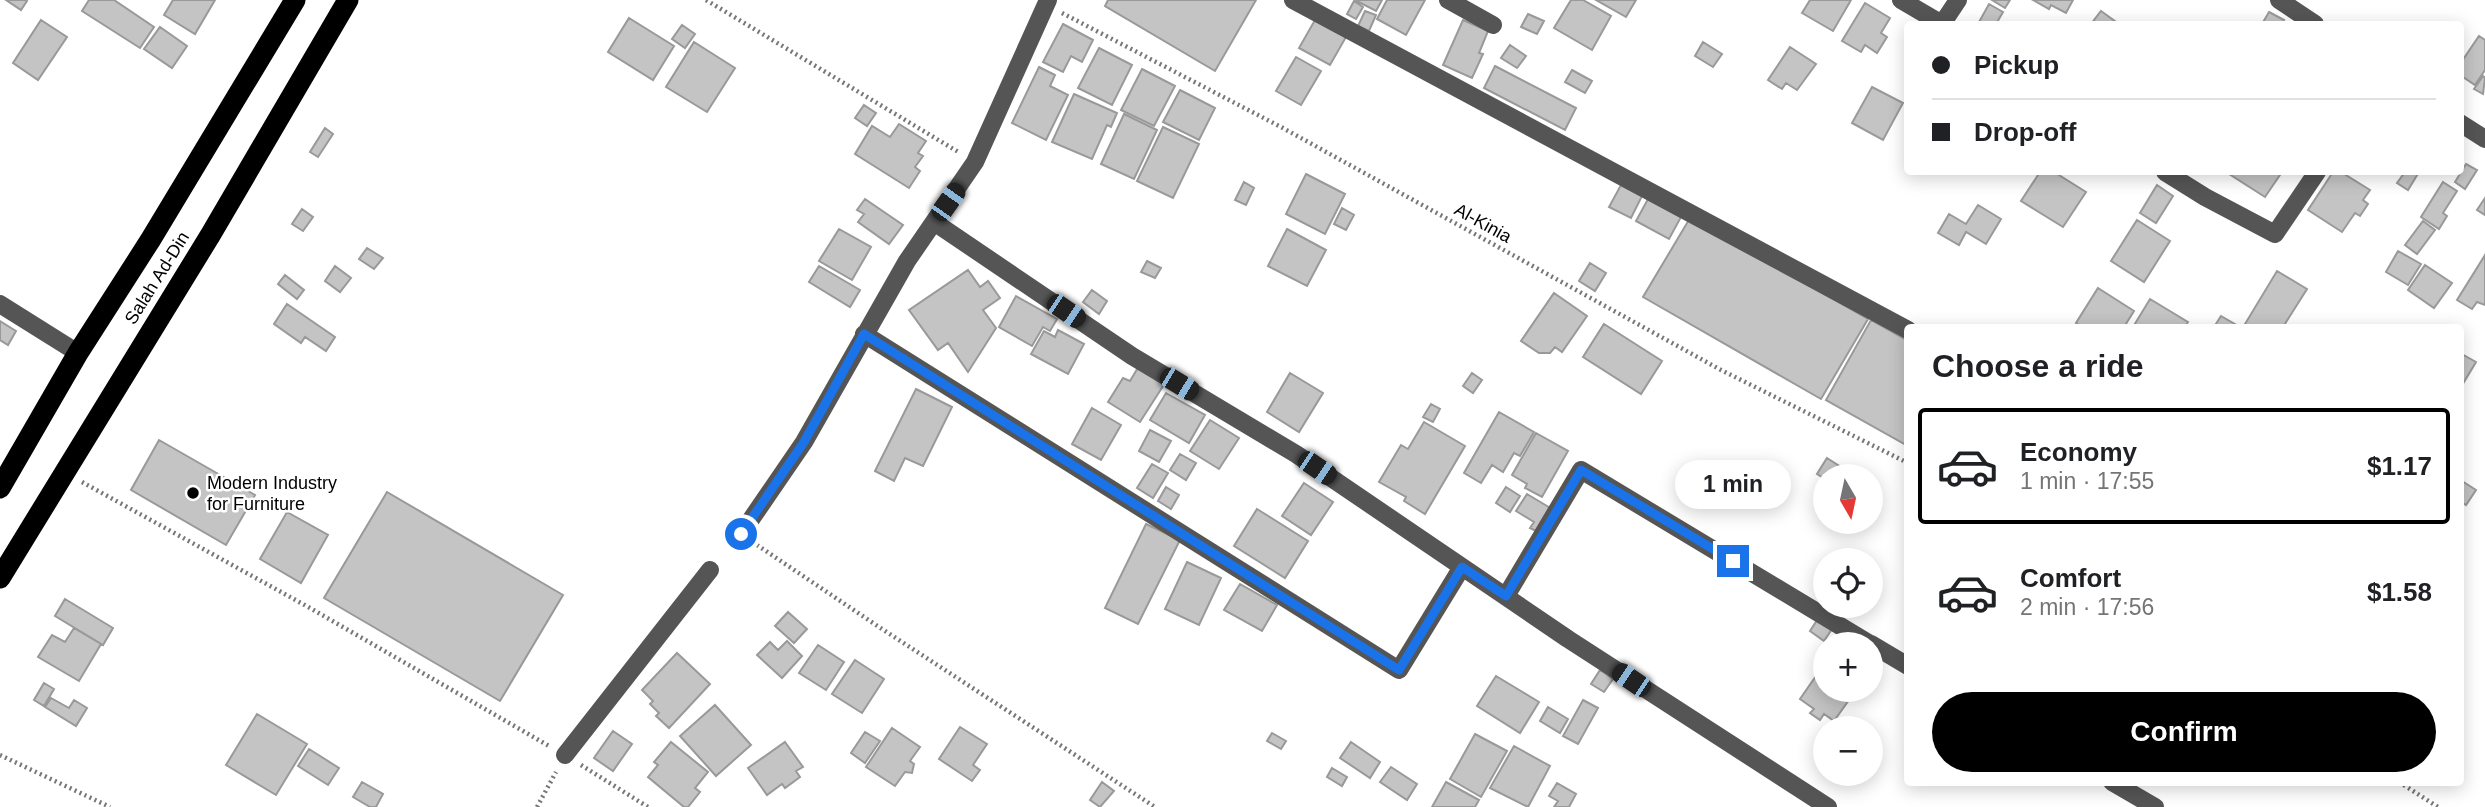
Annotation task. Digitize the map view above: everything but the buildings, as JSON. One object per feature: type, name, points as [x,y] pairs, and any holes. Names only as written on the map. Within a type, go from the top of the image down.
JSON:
[{"type":"highway","name":"Salah Ad-Din","points":[[0,578],[211,234],[348,0]]},
{"type":"highway","name":"Salah Ad-Din","points":[[0,488],[78,353],[151,239],[292,1]]},
{"type":"street","points":[[1293,0],[1904,328]]},
{"type":"street","points":[[1901,0],[1937,21]]},
{"type":"street","points":[[1944,21],[1958,0]]},
{"type":"street","points":[[2278,0],[2310,21]]},
{"type":"street","points":[[741,534],[804,442],[907,261],[975,162],[1048,3]]},
{"type":"street","points":[[1459,3],[1493,24]]},
{"type":"street","points":[[2464,126],[2485,139]]},
{"type":"street","points":[[2170,175],[2275,234],[2315,175]]},
{"type":"street","points":[[934,222],[1132,356],[1296,454],[1724,741],[1828,807]]},
{"type":"street","points":[[0,304],[78,353]]},
{"type":"street","points":[[864,334],[1399,670],[1462,567]]},
{"type":"street","points":[[1506,596],[1581,470],[1851,632]]},
{"type":"street","points":[[565,755],[710,570]]},
{"type":"street","points":[[1883,651],[1904,664]]},
{"type":"street","points":[[2119,786],[2155,807]]},
{"type":"path","points":[[706,0],[975,162]]},
{"type":"path","name":"Al-Kinia","points":[[1048,3],[1281,127],[1721,370],[1904,461]]},
{"type":"path","points":[[64,472],[310,608],[565,755],[648,807]]},
{"type":"path","points":[[741,534],[1155,807]]},
{"type":"path","points":[[0,755],[110,807]]},
{"type":"path","points":[[537,807],[565,755]]},
{"type":"path","points":[[2405,786],[2438,807]]},
{"type":"place","name":"Modern Industry for Furniture","points":[[193,493]]},
{"type":"route","points":[[741,534],[804,442],[864,334],[1399,670],[1462,567],[1506,596],[1581,470],[1733,561]]}]
